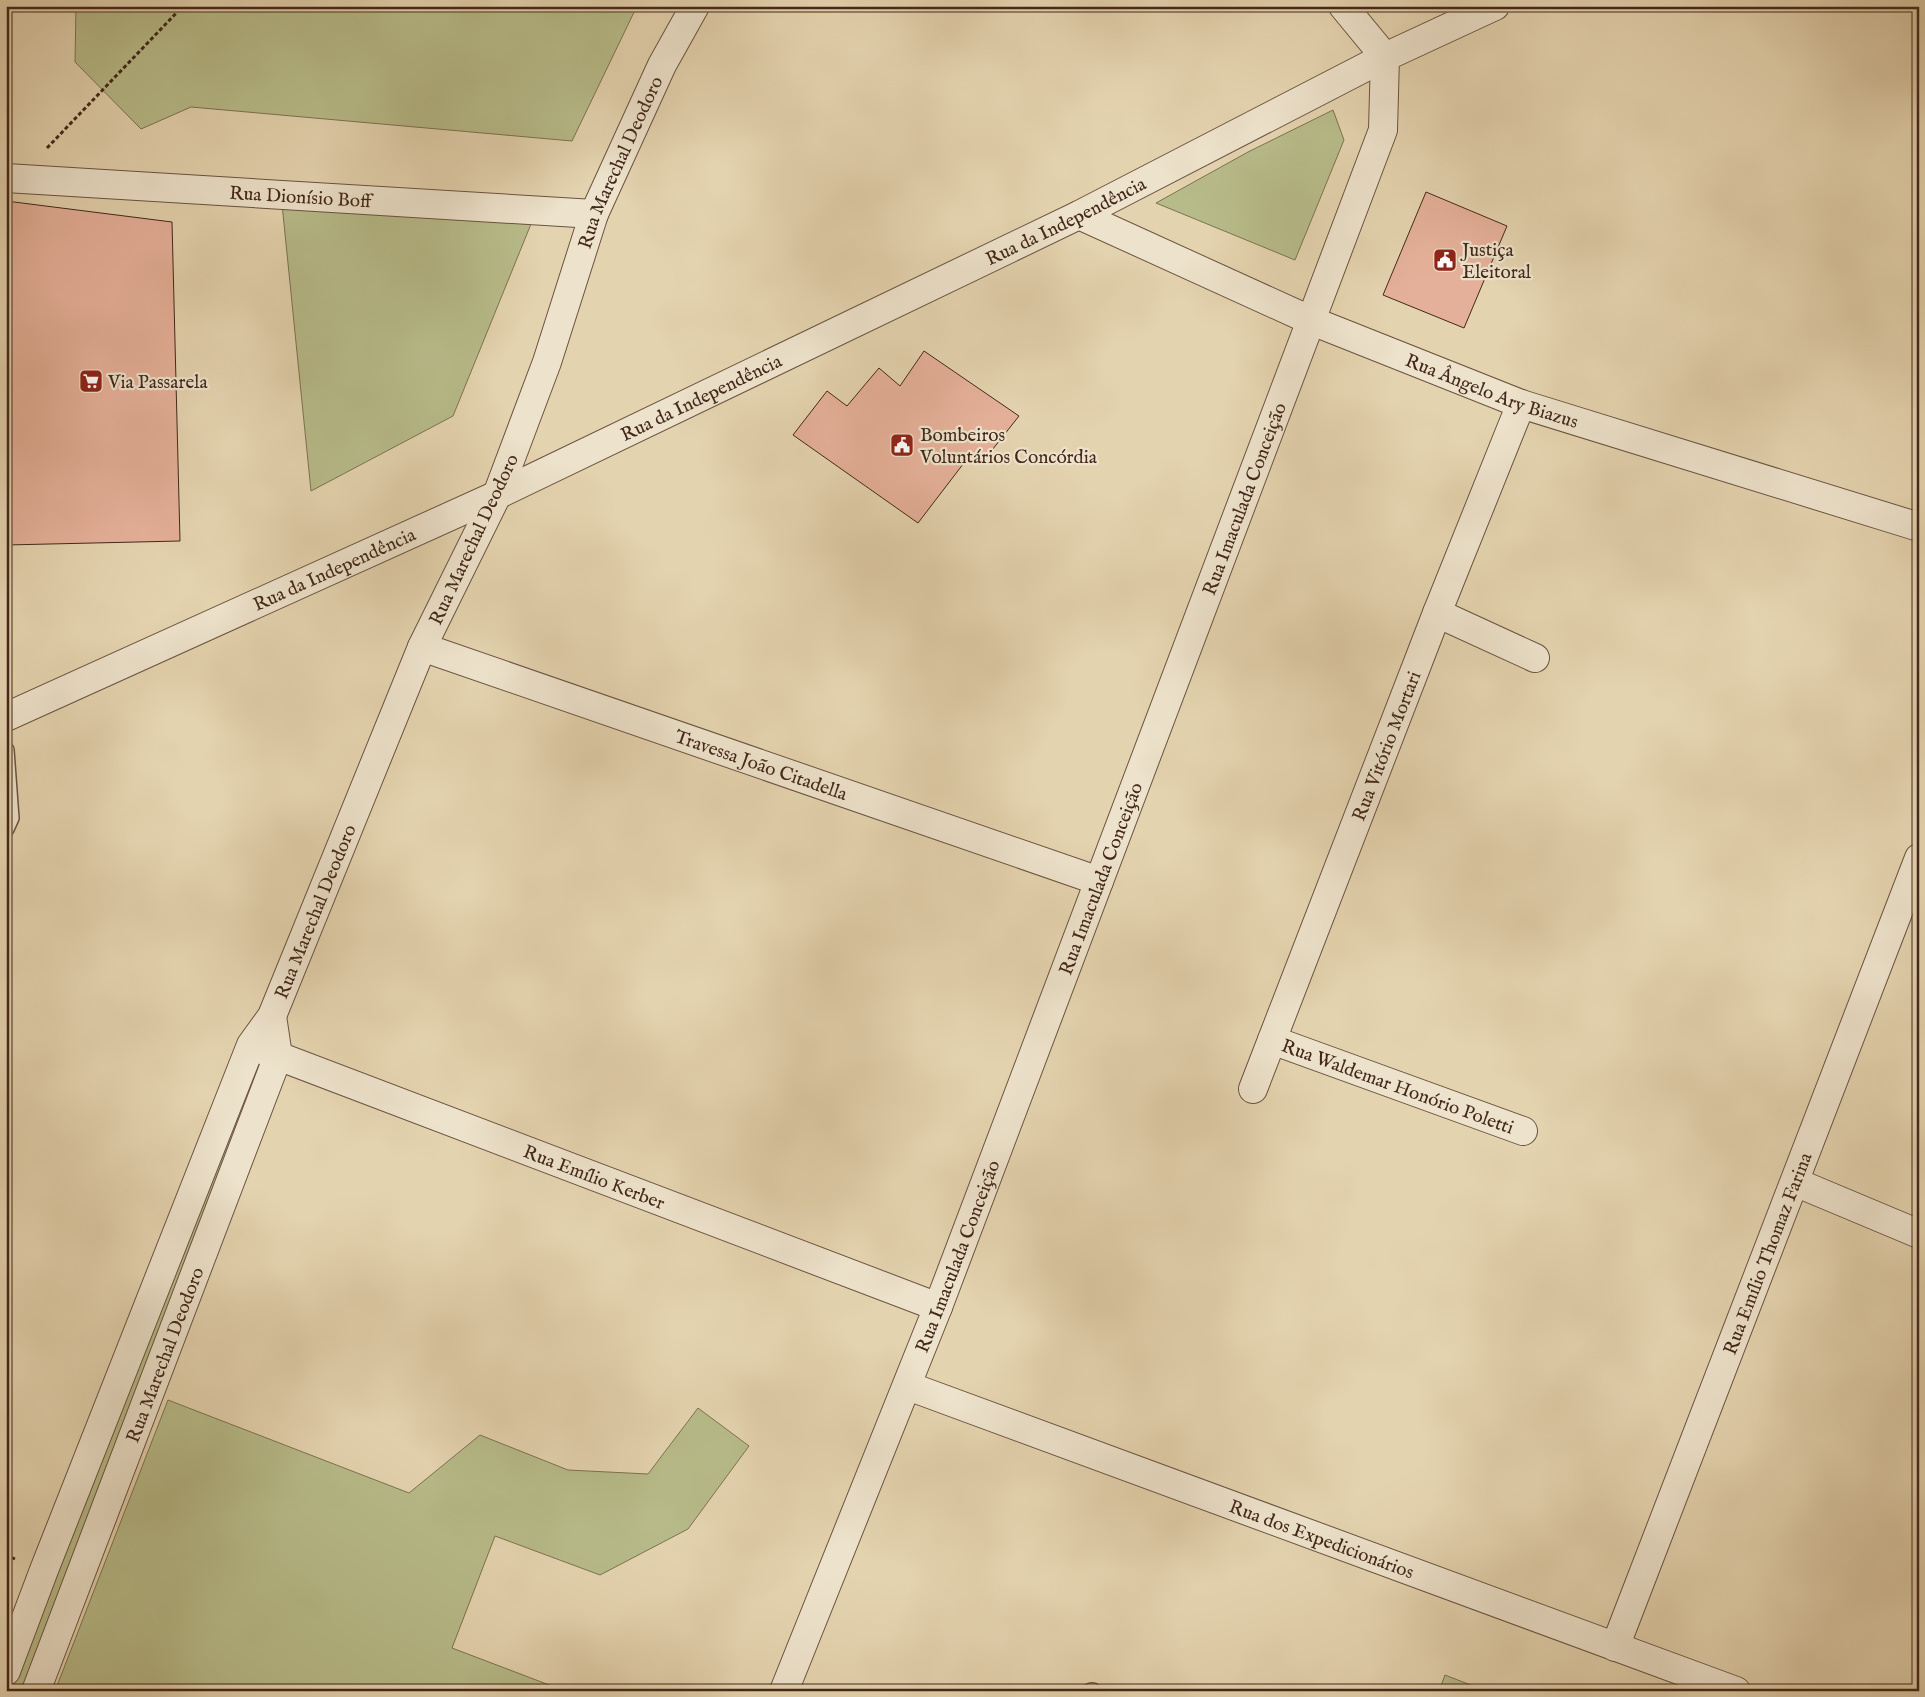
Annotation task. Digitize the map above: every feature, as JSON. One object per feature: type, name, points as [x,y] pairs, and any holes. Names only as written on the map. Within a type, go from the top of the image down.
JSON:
[{"type":"street","name":"Rua Marechal Deodoro","points":[[6,1671],[251,1046],[272,1016],[422,647],[496,496],[547,362],[594,214],[662,65],[694,6]]},
{"type":"street","points":[[1343,6],[1385,57]]},
{"type":"street","name":"Rua da Independência","points":[[6,717],[496,496],[1079,215],[1385,57],[1495,6]]},
{"type":"street","name":"Rua Imaculada Conceição","points":[[784,1691],[908,1386],[1383,130],[1385,57]]},
{"type":"street","name":"Rua Dionísio Boff","points":[[12,179],[594,214]]},
{"type":"street","name":"Rua Ângelo Ary Biazus","points":[[1079,215],[1312,321],[1521,404],[1919,527]]},
{"type":"street","name":"Rua Vitório Mortari","points":[[1253,1089],[1437,612],[1521,404]]},
{"type":"street","points":[[1437,612],[1535,658]]},
{"type":"street","name":"Travessa João Citadella","points":[[422,647],[1099,881]]},
{"type":"street","name":"Rua Emílio Thomaz Farina","points":[[1615,1647],[1919,858]]},
{"type":"street","name":"Rua Marechal Deodoro","points":[[36,1691],[278,1056],[272,1016]]},
{"type":"street","name":"Rua Waldemar Honório Poletti","points":[[1272,1040],[1523,1131]]},
{"type":"street","name":"Rua Emílio Kerber","points":[[251,1046],[938,1307]]},
{"type":"street","points":[[1795,1182],[1919,1234]]},
{"type":"street","name":"Rua dos Expedicionários","points":[[908,1386],[1736,1691]]},
{"type":"lane","points":[[6,750],[11,818],[6,829]]},
{"type":"path","points":[[12,179],[183,6]]},
{"type":"green space","points":[[76,6],[637,6],[572,141],[191,107],[141,129],[75,62]]},
{"type":"green space","points":[[1333,110],[1344,140],[1295,260],[1156,203],[1248,152]]},
{"type":"green space","points":[[281,194],[531,224],[453,416],[311,491]]},
{"type":"green space","points":[[265,1045],[268,1068],[32,1691],[6,1691],[244,1066]]},
{"type":"green space","points":[[168,1400],[409,1493],[480,1435],[568,1470],[648,1474],[698,1408],[749,1446],[688,1529],[600,1575],[495,1536],[452,1648],[565,1691],[55,1691]]},
{"type":"green space","points":[[1445,1675],[1486,1691],[1439,1691]]},
{"type":"building","name":"Justiça Eleitoral","points":[[1426,192],[1507,226],[1464,328],[1383,295]]},
{"type":"building","name":"Via Passarela","points":[[6,201],[172,222],[180,541],[6,545]]},
{"type":"building","name":"Bombeiros Voluntários Concórdia","points":[[924,351],[1019,416],[981,464],[970,455],[918,523],[793,435],[827,391],[847,406],[879,368],[900,386]]},
{"type":"place","name":"Justiça Eleitoral","points":[[1445,260]]},
{"type":"place","name":"Via Passarela","points":[[91,381]]},
{"type":"place","name":"Bombeiros Voluntários Concórdia","points":[[902,445]]}]
